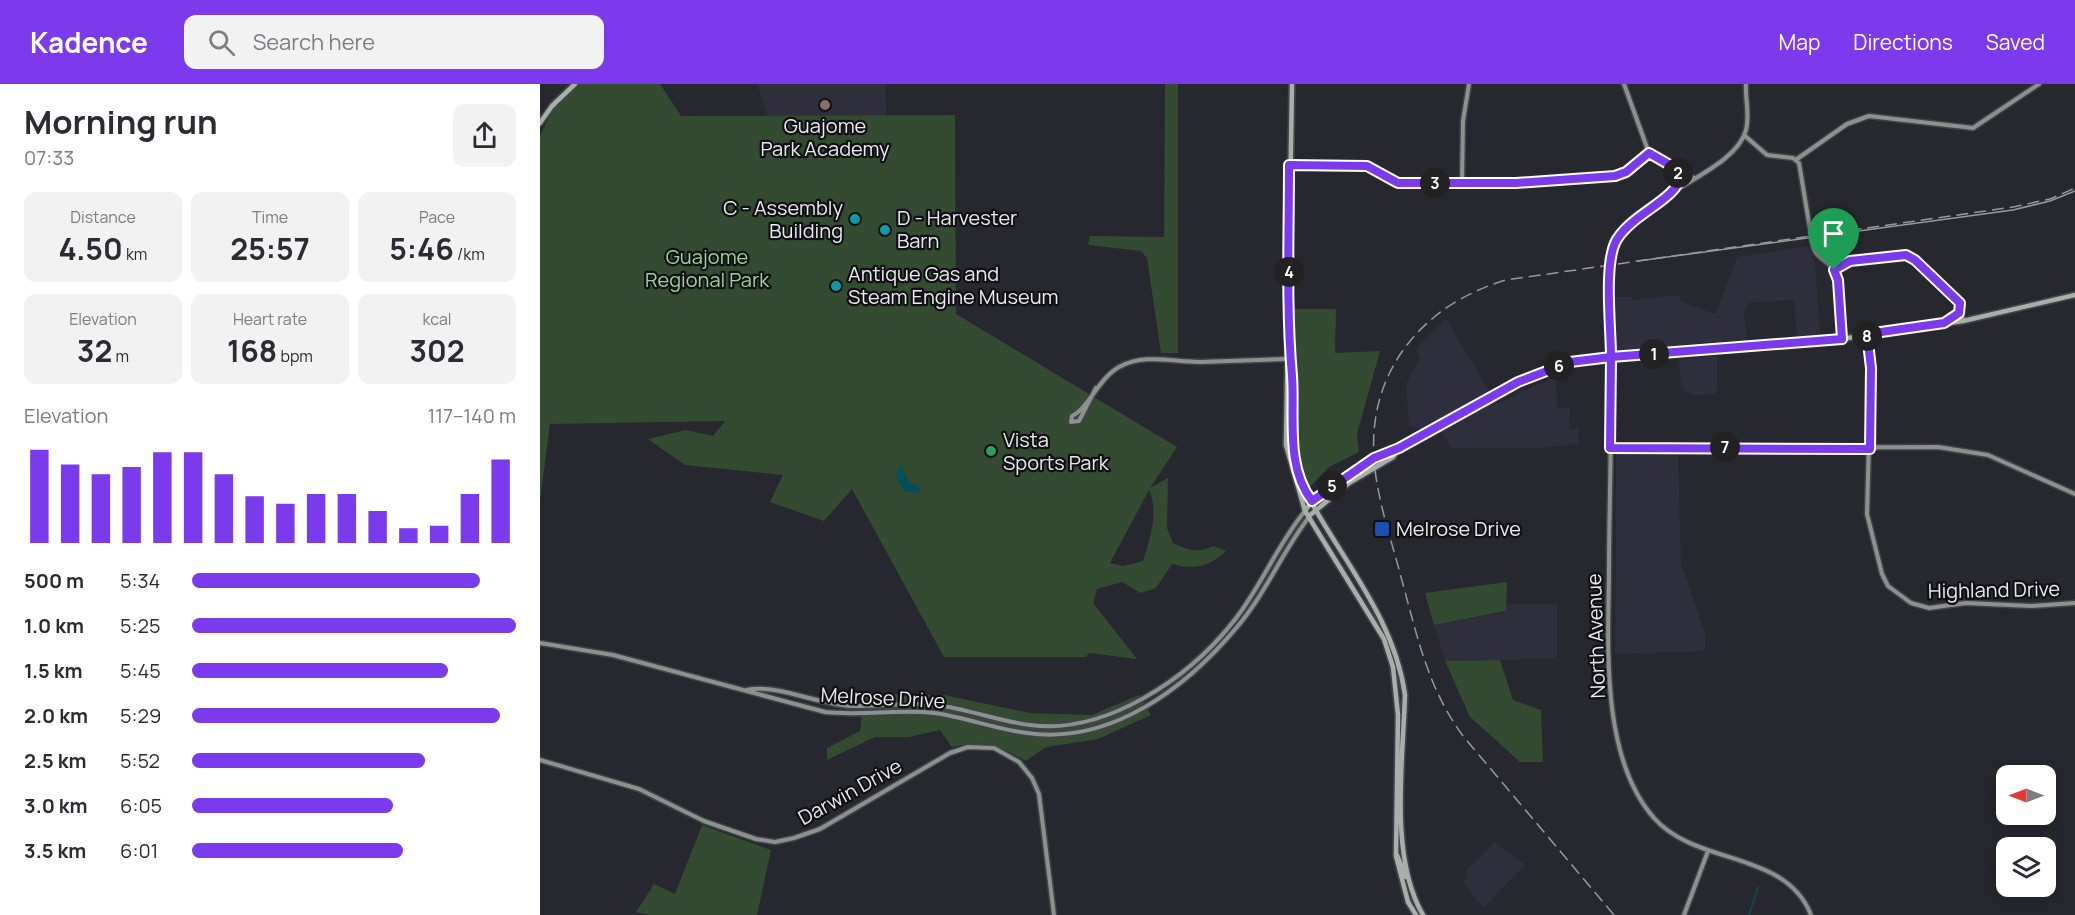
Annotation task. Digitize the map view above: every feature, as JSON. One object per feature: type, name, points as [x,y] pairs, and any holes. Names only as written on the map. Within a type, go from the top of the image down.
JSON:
[{"type":"main road","points":[[540,123],[552,106],[574,84]]},
{"type":"main road","points":[[1292,84],[1289,165],[1289,359],[1296,464],[1305,491],[1396,650],[1405,695],[1402,855],[1408,879]]},
{"type":"main road","points":[[1312,501],[1374,458],[1399,448],[1533,375],[1570,362],[1842,339],[1963,321],[2075,295]]},
{"type":"main road","points":[[1944,323],[1959,313],[1960,303]]},
{"type":"main road","points":[[1289,359],[1286,375],[1286,445],[1305,511],[1348,578],[1383,639],[1393,668],[1398,715],[1396,854],[1402,883],[1416,915]]},
{"type":"main road","name":"Melrose Drive","points":[[1309,516],[1349,483],[1393,457],[1399,448]]},
{"type":"main road","name":"Melrose Drive","points":[[1305,511],[1312,501]]},
{"type":"main road","points":[[1348,578],[1365,602],[1371,603]]},
{"type":"main road","points":[[1396,854],[1423,915]]},
{"type":"street","points":[[1462,183],[1463,121],[1469,84]]},
{"type":"street","points":[[1624,84],[1649,153],[1694,178]]},
{"type":"street","points":[[1746,84],[1747,121],[1744,135],[1771,157],[1797,159],[1847,124],[1869,116],[1972,128],[2040,84]]},
{"type":"street","name":"North Avenue","points":[[1744,135],[1726,155],[1640,214],[1618,238],[1611,255],[1608,673],[1624,762],[1636,793],[1655,819],[1684,841],[1771,872],[1784,879],[1802,898],[1811,915]]},
{"type":"street","points":[[1289,165],[1363,165],[1398,183],[1516,183],[1615,176],[1626,172],[1649,153]]},
{"type":"street","points":[[1797,159],[1813,247],[1819,258],[1834,270],[1838,280],[1842,339]]},
{"type":"street","points":[[1675,168],[1680,176],[1676,190]]},
{"type":"street","points":[[1834,270],[1850,261],[1906,255],[1915,260],[1960,303],[1963,321]]},
{"type":"street","name":"Highland Drive","points":[[1867,334],[1871,368],[1867,500],[1870,532],[1882,574],[1888,586],[1911,603],[1929,608],[1966,603],[2031,606],[2075,603]]},
{"type":"street","points":[[1096,388],[1078,421],[1071,422],[1072,416],[1080,413],[1096,388],[1118,368],[1143,359],[1191,362],[1289,359]]},
{"type":"street","points":[[1610,448],[1938,447],[1981,453],[2075,494]]},
{"type":"street","name":"Melrose Drive","points":[[747,690],[759,687],[827,704],[936,705],[1007,721],[1047,726],[1101,719],[1154,691],[1212,645],[1250,599],[1291,528],[1305,511]]},
{"type":"street","name":"Melrose Drive","points":[[540,642],[613,655],[747,690],[758,696],[825,712],[851,715],[934,713],[1005,730],[1046,735],[1101,727],[1128,716],[1159,698],[1189,676],[1218,649],[1257,601],[1309,516]]},
{"type":"street","name":"Darwin Drive","points":[[540,760],[639,789],[704,821],[756,840],[775,842],[820,829],[950,753],[968,747],[994,748],[1020,762],[1036,785],[1054,915]]},
{"type":"street","points":[[1684,915],[1708,851]]},
{"type":"shaded area","name":"Guajome Park Academy","points":[[757,84],[885,84],[887,121],[775,139]]},
{"type":"shaded area","points":[[1808,246],[1815,262],[1820,335],[1797,337],[1794,300],[1748,303],[1744,312],[1747,340],[1618,350],[1615,347],[1615,297],[1632,297],[1633,300],[1679,295],[1681,302],[1716,314],[1737,257]]},
{"type":"shaded area","points":[[1446,319],[1497,404],[1556,376],[1557,408],[1570,407],[1569,430],[1578,428],[1578,444],[1541,448],[1451,448],[1443,434],[1409,426],[1406,384],[1420,358],[1416,349]]},
{"type":"shaded area","points":[[1717,356],[1717,391],[1714,394],[1694,396],[1681,388],[1679,359]]},
{"type":"shaded area","points":[[1616,452],[1678,453],[1681,563],[1705,633],[1705,651],[1615,654]]},
{"type":"shaded area","points":[[1507,604],[1557,604],[1557,659],[1445,661],[1434,625],[1505,612]]},
{"type":"shaded area","points":[[1495,842],[1525,865],[1483,908],[1464,883],[1467,870]]},
{"type":"green space","name":"Guajome Regional Park","points":[[577,84],[660,84],[681,116],[955,115],[956,314],[1177,447],[1150,488],[1168,478],[1167,528],[1173,543],[1193,550],[1203,550],[1213,546],[1226,551],[1214,561],[1201,566],[1187,567],[1172,564],[1156,588],[1141,593],[1122,582],[1097,589],[1093,603],[1137,659],[1089,653],[1086,657],[944,657],[852,489],[824,521],[770,502],[783,475],[685,465],[648,439],[686,430],[713,436],[725,421],[550,424],[540,501],[540,137],[550,114]],"holes":[[[1149,490],[1152,498],[1152,526],[1143,561],[1123,566],[1110,563]]]},
{"type":"green space","points":[[1165,84],[1178,84],[1178,353],[1161,353],[1147,258],[1141,251],[1088,245],[1090,236],[1164,237]]},
{"type":"green space","points":[[1294,309],[1336,309],[1335,353],[1380,351],[1357,434],[1359,452],[1329,467],[1309,488],[1298,444],[1294,400]]},
{"type":"green space","points":[[1507,582],[1506,611],[1434,625],[1425,593]]},
{"type":"green space","points":[[1500,660],[1513,700],[1541,710],[1543,762],[1520,762],[1470,717],[1445,661]]},
{"type":"green space","points":[[864,694],[944,695],[1030,713],[1092,715],[1139,695],[1151,715],[1098,739],[1046,747],[1026,761],[990,745],[974,744],[952,747],[940,730],[909,737],[875,737],[827,760],[827,748],[860,731]]},
{"type":"green space","points":[[702,825],[771,850],[757,915],[649,915],[636,912],[654,884],[675,894]]},
{"type":"water","points":[[901,466],[909,482],[921,488],[919,493],[904,491],[895,475]]},
{"type":"waterway","points":[[1749,915],[1758,887]]},
{"type":"tram line","points":[[1638,261],[2013,210],[2050,201],[2075,191]]},
{"type":"railway","points":[[1614,915],[1463,736],[1440,699],[1425,660],[1381,502],[1374,457],[1375,425],[1381,396],[1392,369],[1407,345],[1427,324],[1450,306],[1477,291],[1506,280],[2013,207],[2050,199],[2075,188]]},
{"type":"place","name":"Guajome Park Academy","points":[[825,105]]},
{"type":"place","name":"C - Assembly Building","points":[[855,219]]},
{"type":"place","name":"D - Harvester Barn","points":[[885,230]]},
{"type":"place","name":"Antique Gas and Steam Engine Museum","points":[[836,286]]},
{"type":"place","name":"Vista Sports Park","points":[[991,451]]},
{"type":"place","name":"Melrose Drive","points":[[1382,529]]},
{"type":"route","points":[[1834,270],[1838,280],[1842,339],[1611,357],[1610,265],[1614,245],[1624,229],[1640,214],[1676,190],[1680,176],[1675,168],[1649,153],[1626,172],[1615,176],[1516,183],[1398,183],[1392,182],[1372,168],[1363,165],[1289,165],[1289,359],[1292,375],[1293,436],[1299,477],[1312,501],[1374,458],[1391,449],[1399,448],[1532,375],[1570,362],[1611,357],[1610,448],[1870,449],[1871,368],[1867,334],[1944,323],[1959,313],[1960,303],[1915,260],[1906,255],[1850,261],[1834,270]]}]
